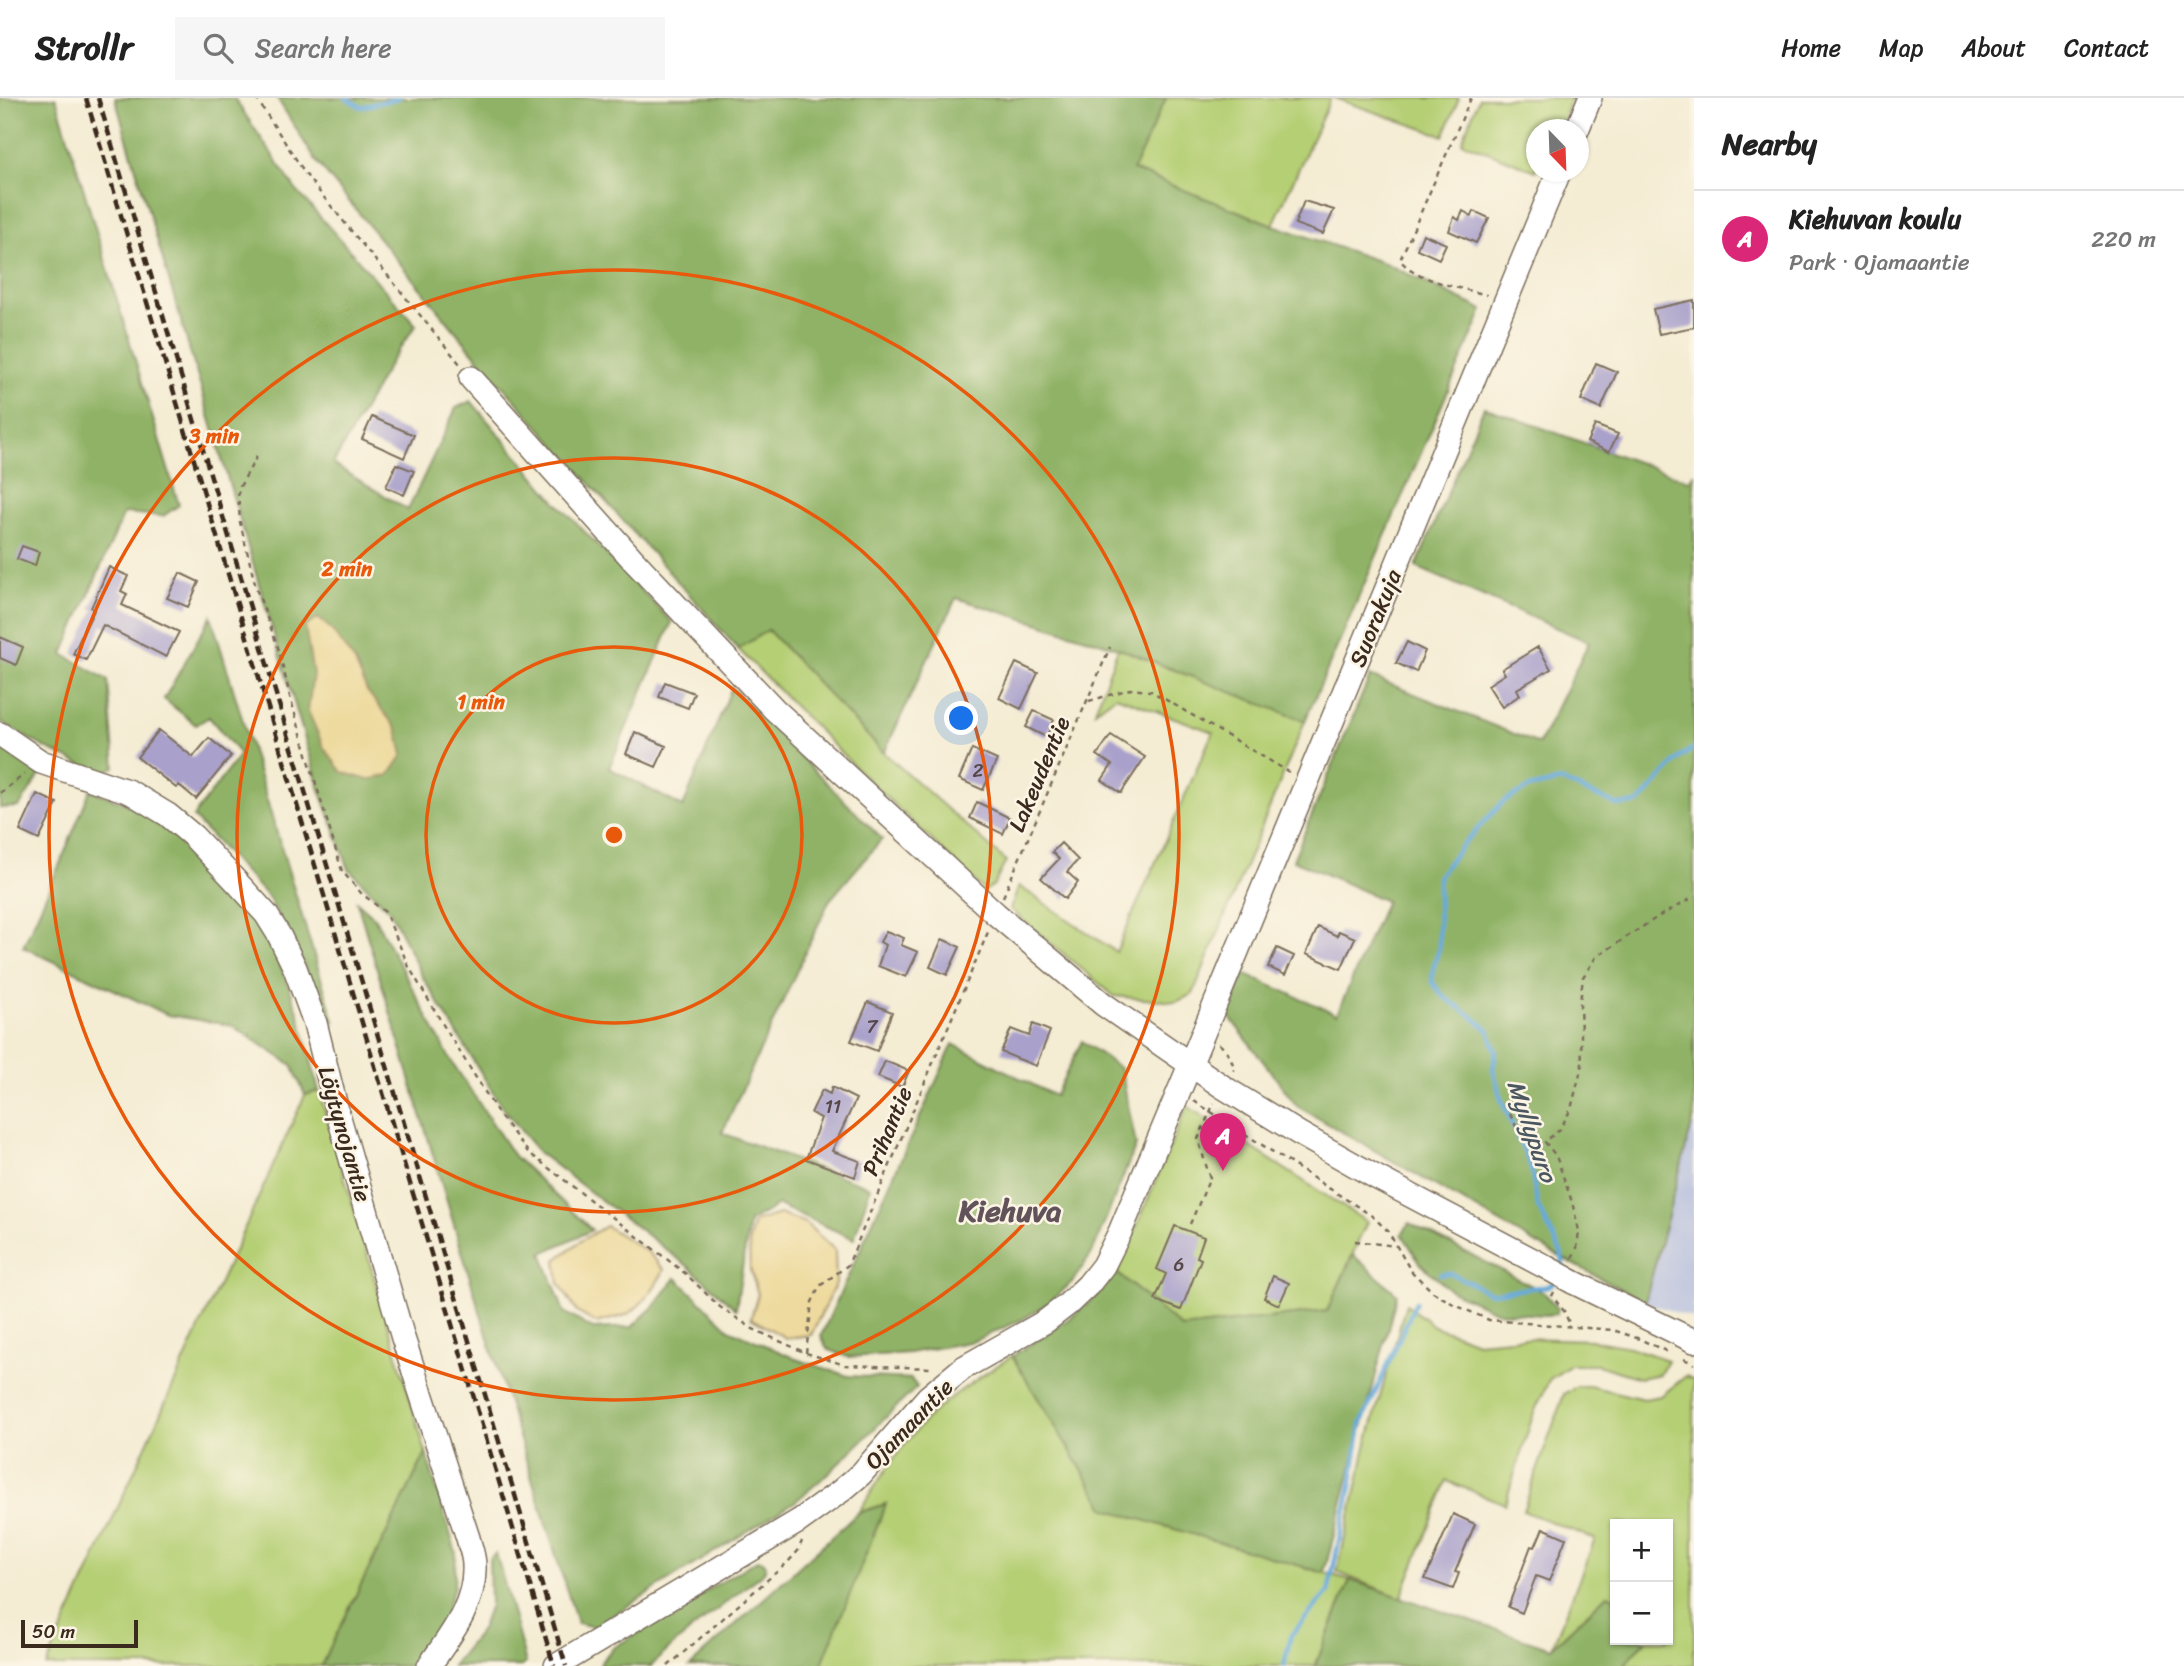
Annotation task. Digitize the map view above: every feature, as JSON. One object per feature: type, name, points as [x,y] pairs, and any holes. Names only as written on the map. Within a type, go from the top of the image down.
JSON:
[{"type":"street","points":[[1581,119],[1590,98]]},
{"type":"street","name":"Suorakuja","points":[[1190,1065],[1555,182]]},
{"type":"street","points":[[471,377],[636,563],[774,709],[996,914],[1103,1004],[1223,1087],[1300,1134],[1374,1176],[1561,1273],[1687,1349]]},
{"type":"street","name":"Löytynojantie","points":[[0,734],[41,762],[130,792],[168,815],[193,836],[266,915],[295,968],[315,1023],[336,1107],[403,1338],[468,1538],[474,1565],[471,1596],[457,1627],[429,1666]]},
{"type":"street","name":"Ojamaantie","points":[[556,1666],[799,1521],[861,1474],[928,1397],[955,1374],[1046,1321],[1068,1304],[1103,1266],[1190,1065]]},
{"type":"path","points":[[256,98],[309,179],[471,377]]},
{"type":"path","points":[[1471,98],[1400,260],[1408,269],[1428,278],[1506,300]]},
{"type":"path","points":[[257,456],[239,490],[240,523],[256,588],[279,650],[290,697],[342,871],[361,894],[385,912],[409,967],[499,1116],[528,1152],[686,1274],[720,1307],[753,1329],[806,1353],[845,1366],[926,1366],[955,1374]]},
{"type":"path","name":"Lakeudentie","points":[[996,914],[1110,647]]},
{"type":"path","points":[[1087,701],[1130,689],[1151,691],[1307,782]]},
{"type":"path","points":[[0,793],[41,762]]},
{"type":"path","points":[[1545,1142],[1560,1129],[1571,1109],[1582,1066],[1580,1003],[1583,977],[1596,957],[1694,897]]},
{"type":"path","name":"Prihantie","points":[[806,1353],[812,1302],[820,1286],[848,1265],[996,914]]},
{"type":"path","points":[[1203,1033],[1225,1049],[1232,1060],[1234,1070],[1223,1087]]},
{"type":"path","points":[[1179,1092],[1371,1216],[1388,1231],[1411,1271],[1433,1292],[1455,1306],[1489,1320],[1614,1330],[1669,1352]]},
{"type":"path","points":[[1190,1224],[1210,1178],[1198,1139],[1209,1111]]},
{"type":"path","points":[[1510,1114],[1524,1138],[1545,1142],[1556,1156],[1572,1202],[1579,1231],[1577,1248],[1561,1273],[1552,1296],[1564,1311],[1571,1326]]},
{"type":"path","points":[[1355,1241],[1396,1246]]},
{"type":"path","points":[[1687,1349],[1694,1364]]},
{"type":"path","points":[[668,1666],[798,1551],[803,1541],[799,1521]]},
{"type":"shaded area","points":[[1694,1117],[1694,1319],[1645,1302]]},
{"type":"green space","points":[[0,98],[56,98],[179,505],[163,516],[124,513],[63,654],[108,680],[115,767],[102,773],[50,750],[0,721]]},
{"type":"green space","points":[[115,98],[234,98],[296,190],[416,325],[391,361],[333,464],[408,510],[456,408],[471,401],[556,502],[672,622],[609,768],[683,807],[732,687],[882,839],[829,901],[722,1133],[870,1187],[854,1239],[778,1205],[749,1222],[736,1309],[689,1267],[538,1152],[500,1104],[422,976],[390,911],[349,869],[320,790]]},
{"type":"green space","points":[[277,98],[1166,98],[1133,170],[1273,225],[1387,264],[1483,310],[1305,721],[1118,648],[956,598],[884,753],[768,630],[738,649],[480,361],[316,161]]},
{"type":"green space","points":[[1166,98],[1331,98],[1273,225],[1132,170]]},
{"type":"green space","points":[[1334,98],[1459,98],[1444,136]]},
{"type":"green space","points":[[1479,98],[1571,98],[1562,119],[1526,119],[1526,167],[1462,142]]},
{"type":"green space","points":[[1484,407],[1690,481],[1694,473],[1694,1117],[1645,1302],[1551,1252],[1297,1106],[1228,1015],[1244,974],[1337,1014],[1386,901],[1293,860],[1370,676],[1539,744],[1589,642],[1416,567]]},
{"type":"green space","points":[[211,616],[334,1021],[324,1015],[297,949],[268,897],[193,817],[240,754],[209,717],[196,725],[164,699]]},
{"type":"green space","points":[[767,629],[884,753],[1006,861],[994,885],[985,891],[856,768],[738,649]]},
{"type":"green space","points":[[1118,648],[1305,721],[1193,994],[1176,1002],[1114,996],[1010,909],[1019,886],[1116,952],[1213,732],[1116,696],[1095,711]]},
{"type":"green space","points":[[0,744],[42,772],[19,807],[0,808]]},
{"type":"green space","points":[[90,790],[143,810],[179,833],[244,909],[277,956],[298,1011],[319,1091],[305,1095],[292,1065],[231,1025],[168,1015],[23,947]]},
{"type":"green space","points":[[357,902],[374,917],[450,1059],[514,1156],[592,1230],[542,1253],[564,1312],[593,1329],[632,1327],[654,1306],[676,1278],[729,1329],[796,1359],[848,1376],[911,1379],[917,1387],[830,1472],[796,1501],[594,1627],[577,1623]]},
{"type":"green space","points":[[1082,1041],[1121,1069],[1136,1145],[1092,1253],[1073,1281],[1050,1302],[1023,1319],[974,1341],[909,1353],[848,1357],[827,1349],[821,1336],[953,1044],[1055,1096]]},
{"type":"green space","points":[[319,1091],[426,1453],[321,1666],[46,1666],[305,1095]]},
{"type":"green space","points":[[1187,1106],[1367,1222],[1327,1311],[1182,1328],[1117,1273]]},
{"type":"green space","points":[[1409,1223],[1544,1292],[1558,1309],[1556,1314],[1498,1312],[1451,1291],[1421,1264],[1402,1234]]},
{"type":"green space","points":[[1353,1255],[1397,1294],[1324,1573],[1106,1509],[1012,1356],[1081,1309],[1117,1273],[1182,1328],[1327,1311]]},
{"type":"green space","points":[[1406,1304],[1434,1326],[1477,1342],[1522,1338],[1591,1340],[1629,1347],[1668,1360],[1660,1374],[1640,1378],[1597,1365],[1571,1365],[1550,1379],[1534,1412],[1505,1504],[1447,1481],[1401,1598],[1337,1572],[1366,1447]]},
{"type":"green space","points":[[1012,1356],[1106,1509],[1350,1580],[1315,1666],[821,1666],[885,1504],[858,1513],[894,1458],[925,1420],[973,1381]]},
{"type":"green space","points":[[1686,1376],[1694,1380],[1694,1666],[1623,1666],[1642,1645],[1673,1645],[1673,1519],[1610,1519],[1610,1595],[1608,1594],[1552,1647],[1595,1539],[1523,1511],[1564,1394],[1577,1386],[1589,1386],[1644,1399],[1661,1396]]},
{"type":"green space","points":[[426,1453],[456,1553],[454,1586],[442,1625],[415,1666],[321,1666]]},
{"type":"green space","points":[[886,1504],[821,1666],[690,1666],[858,1513]]},
{"type":"green space","points":[[496,1553],[526,1663],[522,1666],[452,1666],[481,1630],[490,1605],[489,1559]]},
{"type":"green space","points":[[757,1560],[766,1565],[764,1572],[651,1666],[600,1666],[613,1648]]},
{"type":"green space","points":[[1350,1580],[1551,1648],[1608,1594],[1610,1645],[1642,1645],[1623,1666],[1315,1666]]},
{"type":"sand","points":[[318,618],[330,628],[355,662],[367,691],[397,729],[403,755],[389,775],[368,780],[342,772],[324,748],[308,711],[313,674],[305,627]]},
{"type":"sand","points":[[779,1214],[805,1223],[835,1250],[836,1283],[811,1335],[786,1338],[751,1318],[758,1294],[750,1269],[749,1241],[754,1222]]},
{"type":"sand","points":[[606,1226],[649,1253],[664,1270],[635,1309],[623,1316],[596,1323],[577,1312],[559,1283],[556,1260]]},
{"type":"building","points":[[1304,201],[1334,210],[1323,234],[1295,224]]},
{"type":"building","points":[[1463,211],[1472,216],[1474,211],[1489,218],[1476,243],[1449,231],[1454,217],[1459,220]]},
{"type":"building","points":[[1423,234],[1446,244],[1439,259],[1417,249]]},
{"type":"building","points":[[1694,300],[1694,327],[1659,334],[1653,309]]},
{"type":"building","points":[[1596,363],[1617,372],[1601,409],[1581,400]]},
{"type":"building","points":[[372,417],[414,435],[404,458],[362,439]]},
{"type":"building","points":[[1595,425],[1618,434],[1609,452],[1587,442]]},
{"type":"building","points":[[396,464],[414,471],[404,495],[386,487]]},
{"type":"building","points":[[22,546],[39,552],[35,566],[17,559]]},
{"type":"building","points":[[109,567],[128,576],[121,591],[127,594],[122,605],[179,632],[166,657],[103,625],[86,660],[73,654],[94,610],[91,608]]},
{"type":"building","points":[[180,573],[199,582],[188,607],[167,598]]},
{"type":"building","points":[[0,637],[23,647],[16,665],[0,658]]},
{"type":"building","points":[[1407,642],[1425,651],[1416,672],[1396,663]]},
{"type":"building","points":[[1538,647],[1551,669],[1517,689],[1520,695],[1502,707],[1488,685],[1505,674],[1502,669]]},
{"type":"building","points":[[1016,663],[1038,673],[1021,709],[999,698]]},
{"type":"building","points":[[665,682],[694,693],[688,708],[659,697]]},
{"type":"building","points":[[1034,711],[1054,720],[1046,737],[1026,727]]},
{"type":"building","points":[[159,730],[193,757],[209,738],[231,756],[196,799],[179,785],[176,788],[137,757]]},
{"type":"building","points":[[635,732],[666,746],[656,767],[626,754]]},
{"type":"building","points":[[1111,735],[1145,757],[1121,793],[1102,780],[1112,765],[1097,755]]},
{"type":"building","points":[[972,749],[997,760],[983,790],[959,779]]},
{"type":"building","points":[[37,794],[57,803],[39,840],[20,831]]},
{"type":"building","points":[[977,802],[1010,818],[1003,834],[970,818]]},
{"type":"building","points":[[1061,843],[1078,860],[1067,872],[1078,882],[1065,899],[1041,878],[1059,859],[1052,852]]},
{"type":"building","points":[[1318,927],[1337,936],[1339,931],[1355,938],[1341,969],[1306,954]]},
{"type":"building","points":[[886,931],[904,938],[901,945],[918,952],[906,977],[878,966],[885,945],[880,942]]},
{"type":"building","points":[[942,939],[960,947],[947,975],[930,967]]},
{"type":"building","points":[[1277,948],[1294,956],[1285,975],[1268,967]]},
{"type":"building","points":[[868,1002],[892,1012],[877,1051],[851,1041]]},
{"type":"building","points":[[1033,1024],[1050,1031],[1036,1066],[1001,1052],[1011,1029],[1029,1036]]},
{"type":"building","points":[[885,1061],[909,1071],[902,1087],[878,1077]]},
{"type":"building","points":[[832,1087],[856,1099],[832,1151],[860,1161],[855,1177],[806,1159],[821,1118],[811,1113],[822,1090],[830,1094]]},
{"type":"building","points":[[1175,1226],[1204,1237],[1197,1257],[1201,1259],[1181,1310],[1155,1300],[1166,1274],[1157,1269]]},
{"type":"building","points":[[1273,1276],[1289,1283],[1279,1305],[1264,1298]]},
{"type":"building","points":[[1453,1514],[1475,1524],[1455,1572],[1459,1573],[1453,1589],[1425,1579]]},
{"type":"building","points":[[1543,1528],[1566,1538],[1549,1581],[1536,1576],[1522,1613],[1508,1607],[1531,1546],[1535,1547]]},
{"type":"waterway","points":[[346,98],[361,107],[399,98]]},
{"type":"waterway","name":"Myllypuro","points":[[1561,1267],[1561,1252],[1538,1207],[1530,1165],[1501,1099],[1493,1069],[1496,1052],[1489,1031],[1444,997],[1432,982],[1439,948],[1438,876],[1464,843],[1503,802],[1529,788],[1562,781],[1617,805],[1639,803],[1680,757],[1694,748]]},
{"type":"waterway","name":"Myllypuro","points":[[1440,1274],[1450,1273],[1491,1293],[1548,1286],[1555,1282]]},
{"type":"waterway","name":"Myllypuro","points":[[1284,1666],[1291,1635],[1328,1592],[1352,1481],[1361,1424],[1416,1302]]},
{"type":"railway","points":[[86,98],[554,1666]]},
{"type":"railway","points":[[98,98],[566,1666]]},
{"type":"place","name":"Kiehuvan koulu","points":[[1223,1171]]},
{"type":"district","name":"Kiehuva","points":[[1010,1211]]}]
